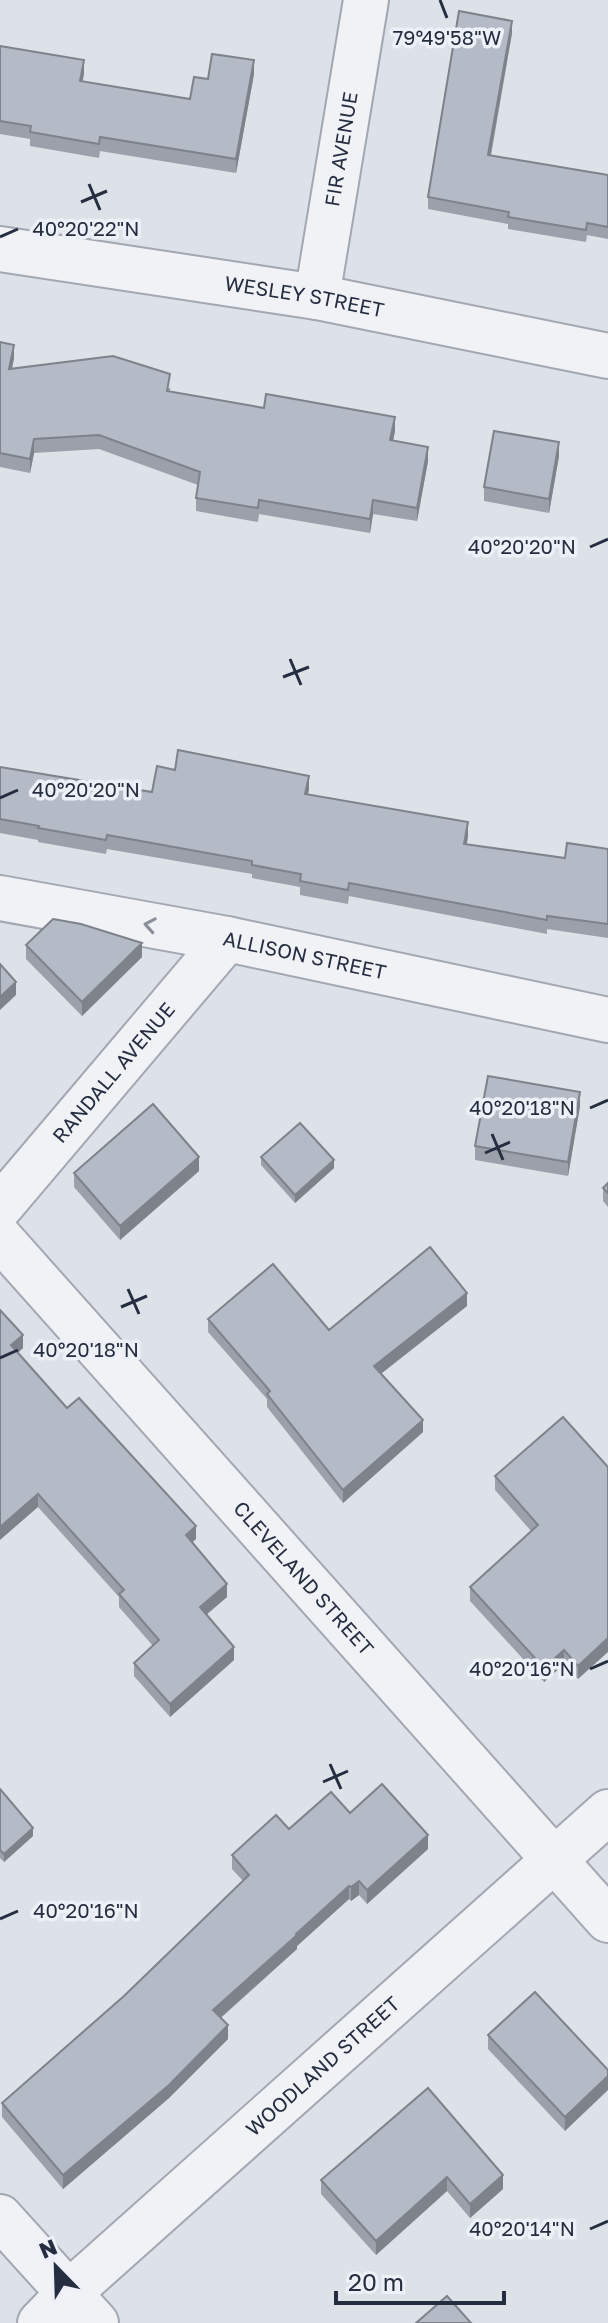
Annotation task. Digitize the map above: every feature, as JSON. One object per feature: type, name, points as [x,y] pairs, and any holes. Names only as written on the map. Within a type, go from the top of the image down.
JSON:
[{"type":"street","name":"FIR AVENUE","points":[[317,297],[366,0]]},
{"type":"street","name":"WESLEY STREET","points":[[0,249],[317,297],[608,356]]},
{"type":"street","name":"ALLISON STREET","points":[[0,898],[227,939],[608,1020]]},
{"type":"street","name":"RANDALL AVENUE","points":[[0,1207],[227,939]]},
{"type":"street","name":"CLEVELAND STREET","points":[[0,1238],[608,1920]]},
{"type":"street","name":"WOODLAND STREET","points":[[40,2323],[83,2308],[552,1860],[608,1812]]},
{"type":"street","points":[[0,2217],[83,2308]]},
{"type":"building","points":[[459,11],[512,21],[488,155],[608,175],[608,227],[587,223],[586,230],[508,217],[509,212],[428,197]]},
{"type":"building","points":[[0,46],[84,60],[80,81],[190,99],[194,77],[208,79],[212,54],[254,60],[236,159],[100,137],[99,144],[30,132],[31,126],[0,121]]},
{"type":"building","points":[[0,342],[14,345],[9,369],[113,356],[170,374],[167,391],[264,408],[266,394],[395,417],[390,440],[428,447],[417,508],[373,500],[370,519],[259,500],[258,508],[196,498],[200,472],[99,435],[34,439],[30,459],[0,453]]},
{"type":"building","points":[[494,431],[559,442],[549,499],[484,487]]},
{"type":"building","points":[[178,750],[309,776],[305,794],[468,822],[464,844],[565,858],[567,843],[608,849],[608,924],[547,916],[547,920],[349,883],[348,890],[300,881],[301,874],[252,865],[252,861],[107,835],[106,840],[0,819],[0,767],[152,792],[157,766],[175,770]]},
{"type":"building","points":[[53,919],[81,924],[142,943],[82,1002],[26,945]]},
{"type":"building","points":[[0,964],[16,982],[0,997]]},
{"type":"building","points":[[488,1076],[580,1092],[568,1162],[475,1146]]},
{"type":"building","points":[[153,1104],[199,1157],[120,1226],[74,1173]]},
{"type":"building","points":[[300,1123],[334,1160],[295,1195],[261,1157]]},
{"type":"building","points":[[430,1247],[467,1293],[374,1366],[423,1420],[343,1490],[267,1394],[270,1391],[208,1319],[273,1264],[329,1330]]},
{"type":"building","points":[[0,1310],[23,1335],[11,1345],[67,1408],[79,1398],[196,1526],[186,1535],[227,1584],[200,1607],[234,1647],[170,1704],[134,1663],[159,1640],[119,1594],[124,1590],[38,1494],[0,1527]]},
{"type":"building","points":[[563,1417],[608,1467],[608,1638],[578,1666],[564,1650],[544,1668],[470,1587],[538,1525],[495,1476]]},
{"type":"building","points":[[382,1784],[428,1835],[367,1890],[359,1881],[349,1886],[213,2010],[228,2025],[169,2085],[63,2175],[2,2103],[124,1996],[249,1875],[232,1855],[276,1815],[289,1829],[331,1792],[350,1813]]},
{"type":"building","points":[[0,1789],[33,1828],[4,1854],[0,1850]]},
{"type":"building","points":[[535,1992],[608,2070],[608,2076],[565,2117],[488,2035]]},
{"type":"building","points":[[428,2088],[503,2175],[470,2204],[447,2177],[376,2241],[321,2180]]},
{"type":"building","points":[[447,2296],[471,2323],[416,2323]]}]
